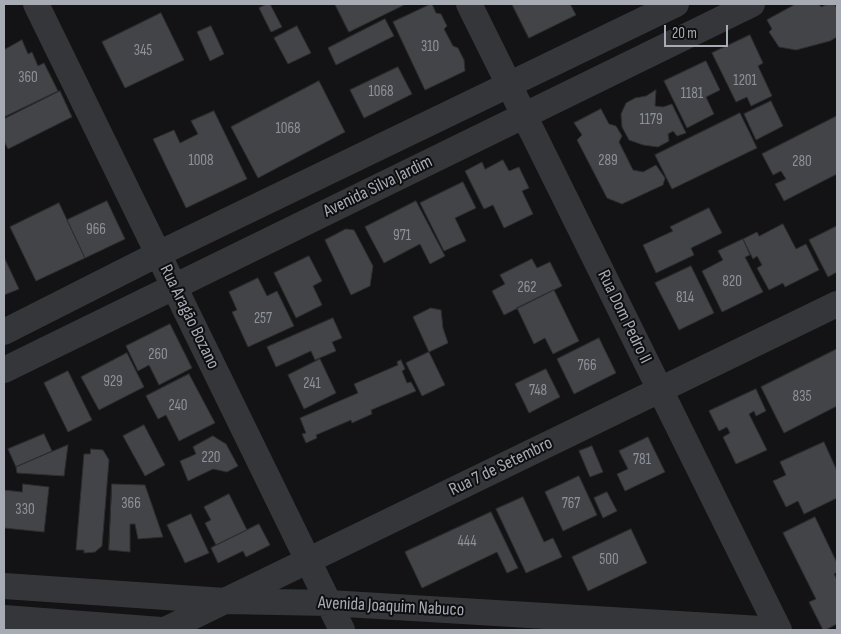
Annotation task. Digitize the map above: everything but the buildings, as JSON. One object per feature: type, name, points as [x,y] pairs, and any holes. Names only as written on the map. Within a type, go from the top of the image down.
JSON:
[{"type":"street","name":"Rua Aragão Bozano","points":[[36,4],[342,630]]},
{"type":"street","name":"Rua Dom Pedro II","points":[[469,4],[778,630]]},
{"type":"street","name":"Avenida Silva Jardim","points":[[4,332],[158,254],[676,4]]},
{"type":"street","name":"Avenida Silva Jardim","points":[[4,370],[752,4]]},
{"type":"street","name":"Rua 7 de Setembro","points":[[163,630],[837,304]]},
{"type":"street","name":"Avenida Joaquim Nabuco","points":[[4,586],[225,601],[329,603],[778,630]]},
{"type":"street","points":[[4,618],[163,630]]}]
